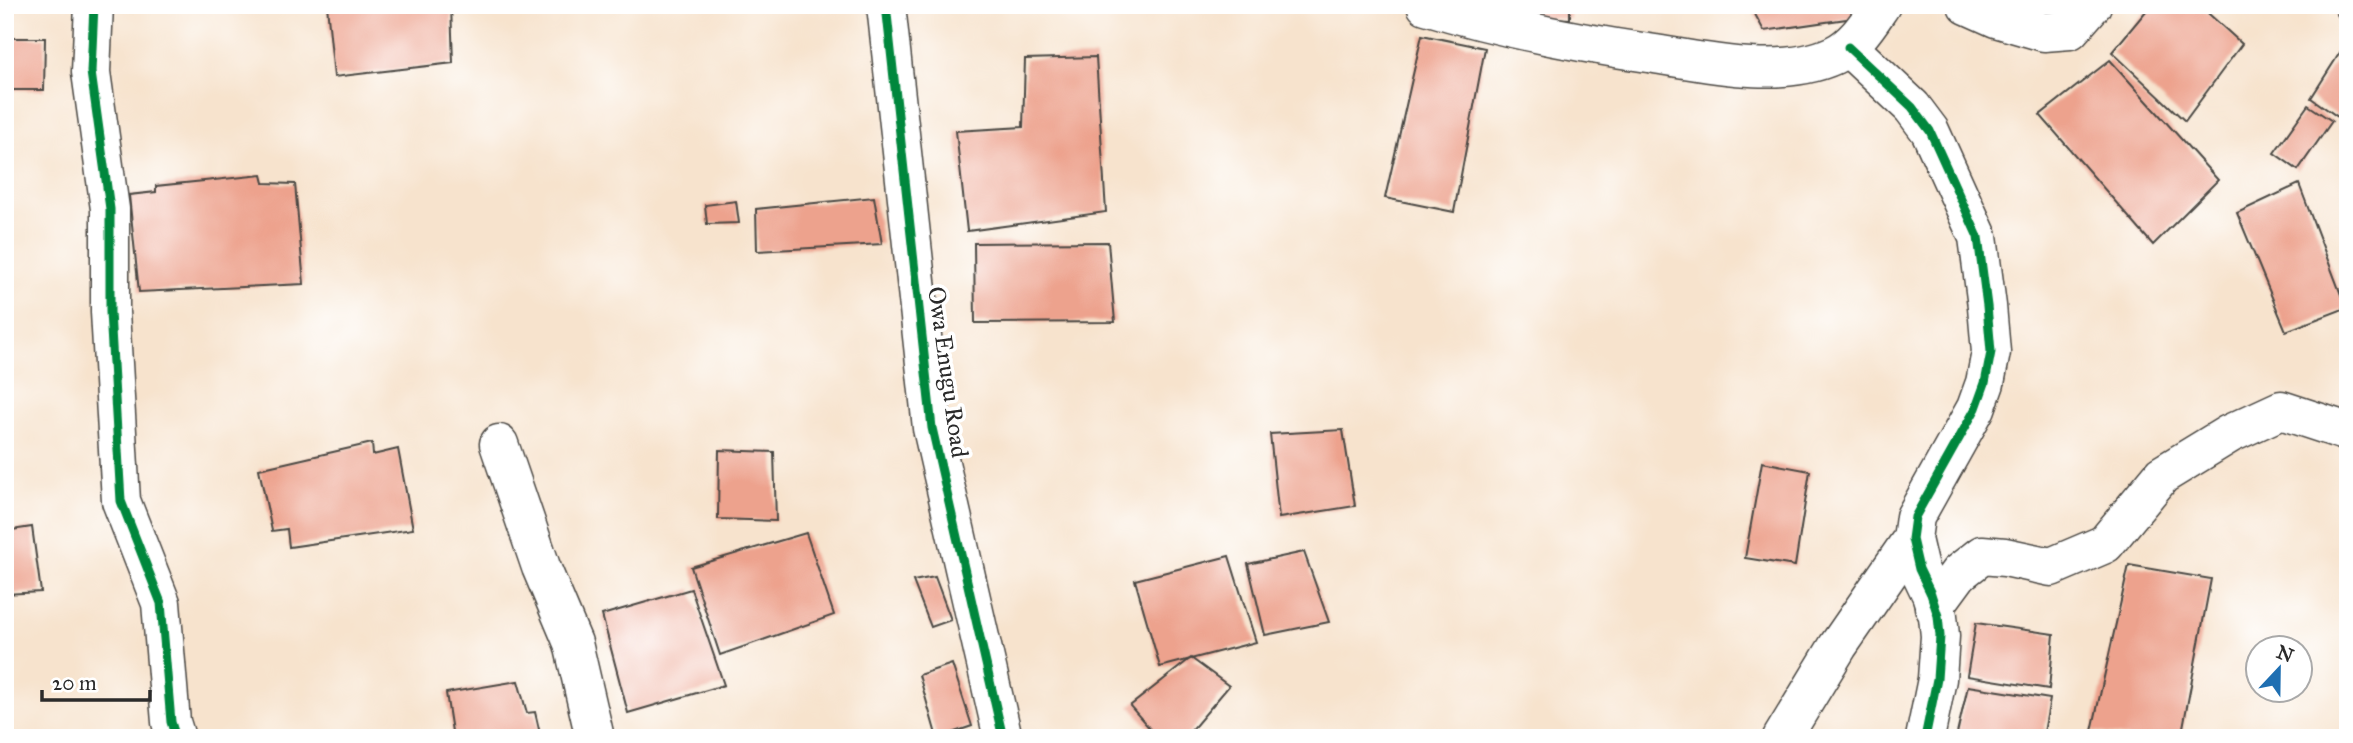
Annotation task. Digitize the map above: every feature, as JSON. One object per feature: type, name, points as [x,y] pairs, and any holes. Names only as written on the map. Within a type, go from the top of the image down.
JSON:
[{"type":"street","points":[[94,5],[91,72],[110,209],[110,312],[121,501],[161,603],[172,722],[176,738]]},
{"type":"street","name":"Owa Enugu Road","points":[[886,5],[932,428],[1003,738]]},
{"type":"street","points":[[1426,5],[1486,24],[1620,49],[1735,65],[1796,66],[1833,56],[1848,47],[1881,5]]},
{"type":"street","points":[[1967,5],[1997,18],[2044,32],[2070,30],[2092,5]]},
{"type":"street","points":[[1848,47],[1912,107],[1930,131],[1978,237],[1987,306],[1991,352],[1985,383],[1976,408],[1915,517],[1912,539],[1919,569],[1934,607],[1940,636],[1937,679],[1926,738]]},
{"type":"street","points":[[1934,607],[1959,573],[1982,555],[2051,567],[2105,544],[2162,475],[2229,434],[2281,410],[2348,432]]},
{"type":"street","points":[[499,444],[541,567],[573,643],[595,738]]},
{"type":"street","points":[[1782,738],[1838,646],[1912,539]]},
{"type":"building","points":[[327,5],[451,5],[453,63],[334,77]]},
{"type":"building","points":[[1499,5],[1570,5],[1570,19],[1500,15]]},
{"type":"building","points":[[1750,5],[1869,5],[1874,15],[1764,31]]},
{"type":"building","points":[[2151,5],[2199,5],[2242,44],[2185,121],[2112,52]]},
{"type":"building","points":[[2340,5],[2348,5],[2348,33],[2334,9]]},
{"type":"building","points":[[1422,35],[1485,48],[1454,212],[1385,198]]},
{"type":"building","points":[[6,38],[45,38],[44,90],[6,90]]},
{"type":"building","points":[[2348,40],[2348,103],[2338,117],[2311,98]]},
{"type":"building","points":[[1096,57],[1106,212],[967,231],[956,131],[1023,127],[1025,59]]},
{"type":"building","points":[[2110,60],[2218,180],[2153,245],[2040,115]]},
{"type":"building","points":[[2308,105],[2332,121],[2298,170],[2274,153]]},
{"type":"building","points":[[262,175],[264,183],[295,184],[304,284],[139,292],[129,195],[156,192],[156,186]]},
{"type":"building","points":[[2299,184],[2346,308],[2286,331],[2237,213]]},
{"type":"building","points":[[874,197],[882,244],[757,251],[756,209]]},
{"type":"building","points":[[736,201],[739,223],[707,224],[705,205]]},
{"type":"building","points":[[1108,242],[1115,322],[975,323],[974,243]]},
{"type":"building","points":[[1343,430],[1355,506],[1279,518],[1270,434]]},
{"type":"building","points":[[372,443],[373,455],[398,449],[413,529],[289,547],[287,529],[272,531],[259,469]]},
{"type":"building","points":[[719,450],[774,452],[776,521],[718,519]]},
{"type":"building","points":[[1762,462],[1810,471],[1795,566],[1745,558]]},
{"type":"building","points":[[32,527],[41,592],[5,594],[5,531]]},
{"type":"building","points":[[806,533],[834,615],[720,655],[691,567]]},
{"type":"building","points":[[1304,552],[1329,622],[1265,635],[1248,564]]},
{"type":"building","points":[[1229,556],[1256,642],[1160,667],[1135,580]]},
{"type":"building","points":[[2129,565],[2211,579],[2181,738],[2130,738],[2092,731]]},
{"type":"building","points":[[935,577],[951,620],[931,627],[913,581]]},
{"type":"building","points":[[691,589],[724,685],[628,713],[602,615]]},
{"type":"building","points":[[1976,623],[2054,634],[2049,689],[1967,676]]},
{"type":"building","points":[[1191,658],[1229,686],[1185,738],[1158,738],[1130,706]]},
{"type":"building","points":[[952,664],[972,726],[937,738],[919,675]]},
{"type":"building","points":[[518,681],[527,713],[535,712],[541,738],[453,738],[446,693]]},
{"type":"building","points":[[1968,686],[2050,699],[2043,738],[1956,738]]},
{"type":"cycle path","points":[[94,5],[91,72],[110,209],[110,312],[121,501],[161,603],[171,722],[176,738]]},
{"type":"cycle path","points":[[886,5],[932,428],[1003,738]]},
{"type":"cycle path","points":[[1848,47],[1912,107],[1930,131],[1978,237],[1987,306],[1991,352],[1985,383],[1976,408],[1915,517],[1912,539],[1919,569],[1938,616],[1940,636],[1937,679],[1925,738]]}]
